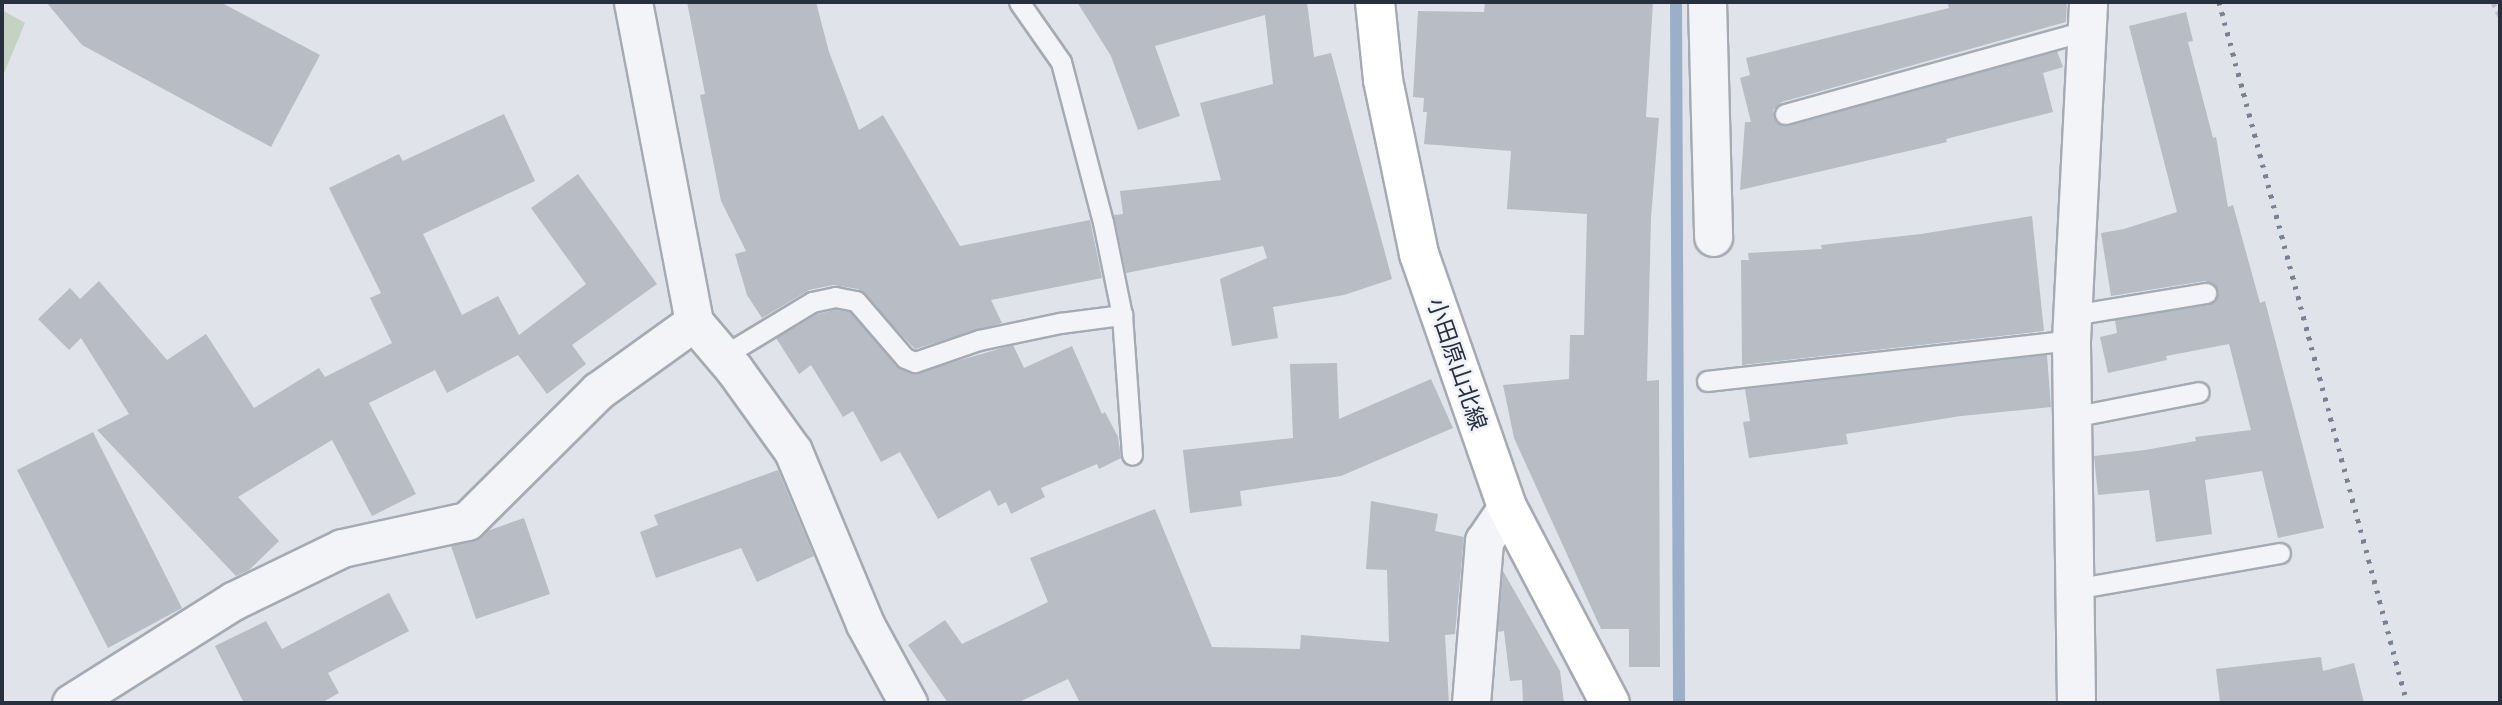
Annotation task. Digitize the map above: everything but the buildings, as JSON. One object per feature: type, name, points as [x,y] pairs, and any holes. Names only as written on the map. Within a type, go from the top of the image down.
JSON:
[{"type":"main road","name":"小田原山北線","points":[[1375,2],[1383,80],[1419,254],[1507,507],[1610,703]]},
{"type":"street","points":[[633,2],[694,322],[723,356],[793,451],[864,624],[908,703]]},
{"type":"street","points":[[1707,2],[1713,237]]},
{"type":"street","points":[[2076,703],[2071,328],[2088,16]]},
{"type":"street","points":[[71,703],[233,601],[342,548],[467,521],[598,391],[694,322]]},
{"type":"street","points":[[1471,703],[1484,541],[1507,507]]},
{"type":"lane","points":[[1020,2],[1061,62],[1103,222],[1122,315],[1132,455]]},
{"type":"lane","points":[[1785,114],[2088,16]]},
{"type":"lane","points":[[1707,381],[2071,328],[2206,293]]},
{"type":"lane","points":[[723,356],[812,302],[835,297],[856,301],[905,358],[915,362],[927,361],[979,340],[1060,323],[1122,315]]},
{"type":"lane","points":[[2072,417],[2199,393]]},
{"type":"lane","points":[[2074,589],[2280,553]]},
{"type":"path","points":[[2493,2],[2500,16]]},
{"type":"green space","points":[[2,10],[25,23],[2,78]]},
{"type":"waterway","points":[[1676,2],[1679,703]]},
{"type":"railway","points":[[2219,2],[2407,703]]}]
